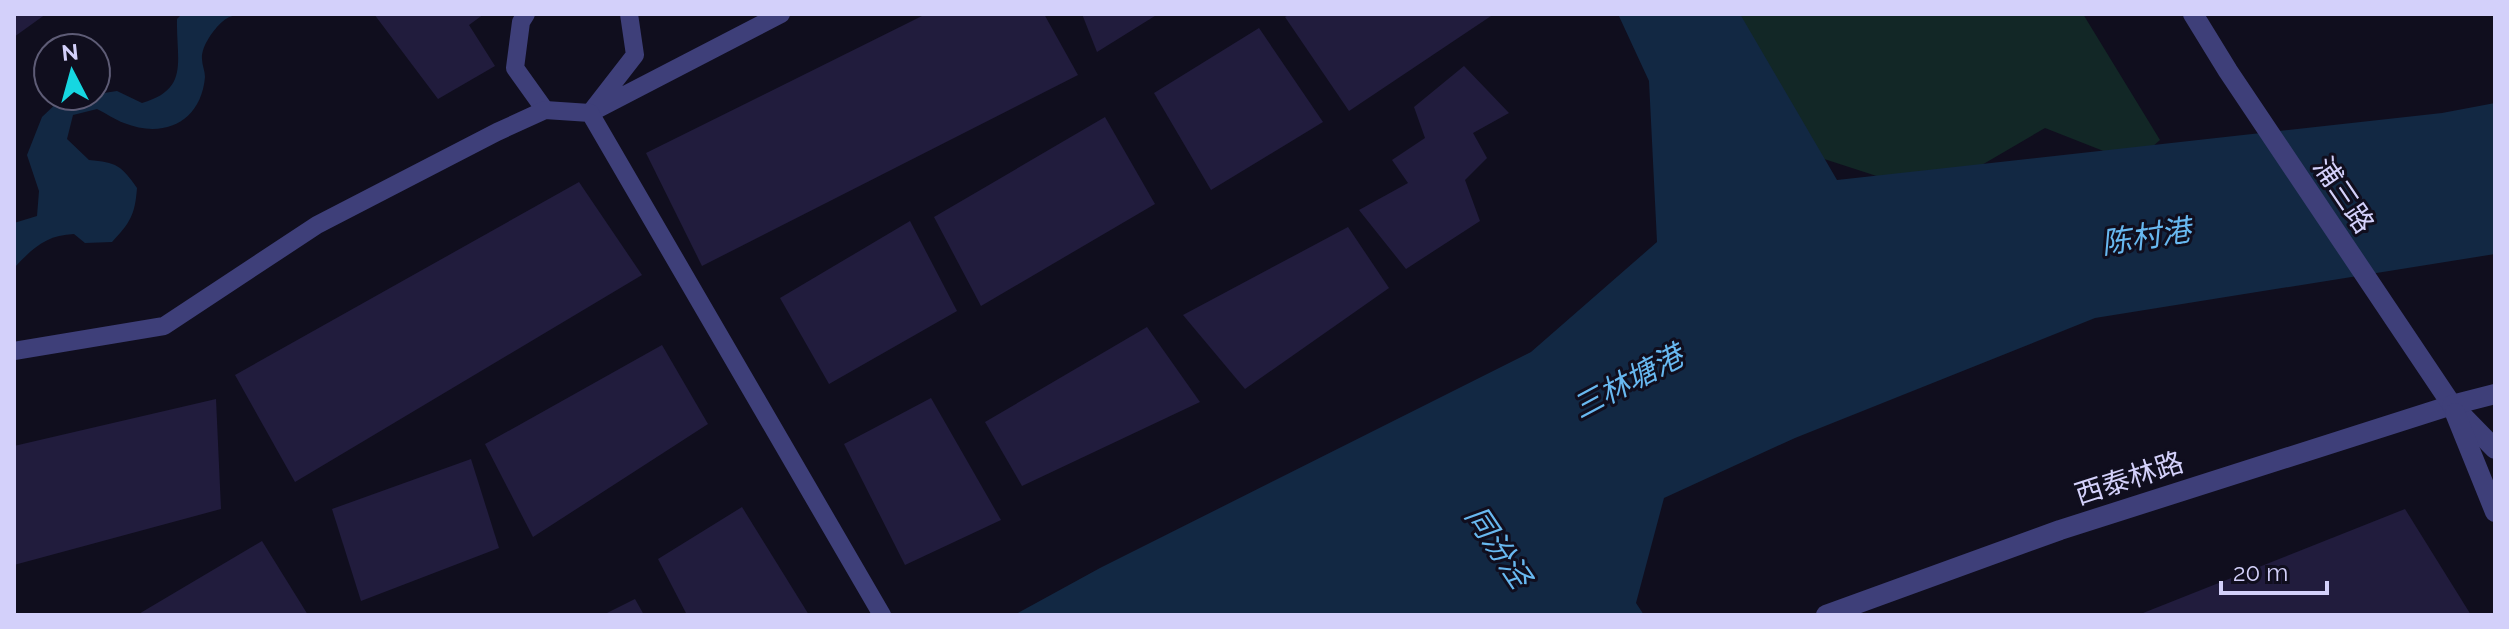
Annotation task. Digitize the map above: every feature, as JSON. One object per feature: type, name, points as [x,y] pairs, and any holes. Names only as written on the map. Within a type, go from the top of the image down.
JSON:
[{"type":"street","name":"浦三路","points":[[2193,14],[2452,405],[2495,449]]},
{"type":"street","name":"西泰林路","points":[[1826,615],[2060,530],[2495,394]]},
{"type":"street","name":"浦三路","points":[[2452,405],[2495,512]]},
{"type":"lane","points":[[526,14],[521,22],[515,68],[545,110]]},
{"type":"lane","points":[[590,113],[635,55],[629,14]]},
{"type":"lane","points":[[14,351],[164,326],[317,225],[497,132],[545,110],[590,113],[781,14]]},
{"type":"lane","points":[[590,113],[882,615]]},
{"type":"green space","points":[[1737,14],[2083,14],[2160,140],[2134,163],[2045,128],[1932,194],[1815,156]]},
{"type":"water","points":[[182,14],[245,14],[226,19],[208,39],[202,54],[205,77],[202,93],[188,116],[178,123],[153,129],[124,123],[103,112],[112,112],[112,92],[117,91],[142,103],[168,90],[177,72],[177,19]]},
{"type":"water","points":[[1618,14],[1740,14],[1837,180],[2442,113],[2495,103],[2495,254],[2095,318],[1795,438],[1664,498],[1636,603],[1644,615],[1014,615],[1100,568],[1531,352],[1657,242],[1649,81]]},
{"type":"water","points":[[47,112],[85,112],[73,115],[67,139],[89,160],[118,166],[137,188],[135,205],[127,224],[112,242],[85,243],[74,234],[55,237],[34,249],[14,268],[14,223],[37,216],[39,191],[27,155],[42,117]]},
{"type":"building","points":[[14,14],[46,14],[14,37]]},
{"type":"building","points":[[374,14],[484,14],[469,25],[495,66],[438,99]]},
{"type":"building","points":[[926,14],[1044,14],[1078,75],[702,266],[646,153]]},
{"type":"building","points":[[1082,14],[1158,14],[1097,52]]},
{"type":"building","points":[[1290,14],[1494,14],[1349,111],[1285,17]]},
{"type":"building","points":[[1259,28],[1323,122],[1211,190],[1154,93]]},
{"type":"building","points":[[1464,66],[1509,113],[1473,133],[1487,158],[1465,180],[1480,221],[1406,269],[1359,210],[1408,183],[1392,160],[1425,138],[1414,107]]},
{"type":"building","points":[[1105,117],[1155,204],[981,306],[934,217]]},
{"type":"building","points":[[579,182],[642,275],[295,482],[235,375]]},
{"type":"building","points":[[910,221],[957,311],[829,384],[780,298]]},
{"type":"building","points":[[1348,227],[1389,288],[1245,389],[1183,315]]},
{"type":"building","points":[[1147,327],[1200,402],[1022,486],[985,422]]},
{"type":"building","points":[[662,345],[708,424],[533,537],[485,444]]},
{"type":"building","points":[[931,398],[1001,520],[905,565],[844,444]]},
{"type":"building","points":[[216,399],[221,509],[14,565],[14,446]]},
{"type":"building","points":[[471,459],[499,548],[361,601],[332,509]]},
{"type":"building","points":[[742,507],[809,615],[687,615],[658,559]]},
{"type":"building","points":[[2405,509],[2471,615],[2138,615]]},
{"type":"building","points":[[262,541],[308,615],[137,615]]},
{"type":"building","points":[[635,599],[644,615],[603,615]]},
{"type":"water label","name":"陈村港","points":[[2146,237]]},
{"type":"water label","name":"三林塘港","points":[[1628,382]]},
{"type":"water label","name":"同汾泾","points":[[1498,547]]}]
